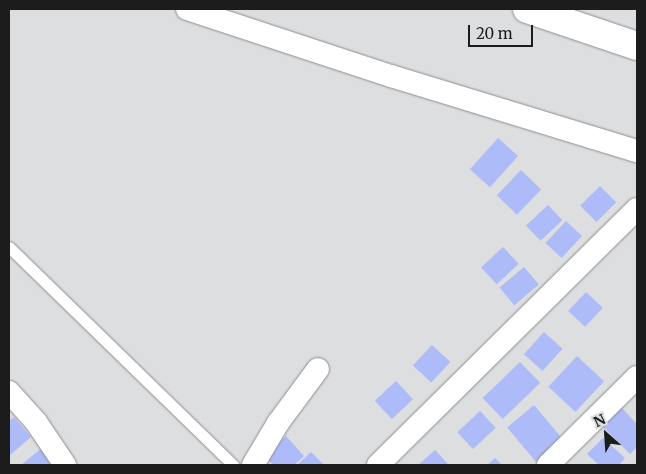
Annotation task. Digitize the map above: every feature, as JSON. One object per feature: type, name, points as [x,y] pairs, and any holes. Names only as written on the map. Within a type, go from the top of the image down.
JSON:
[{"type":"highway","points":[[527,9],[637,46]]},
{"type":"street","points":[[187,9],[391,76],[637,151]]},
{"type":"street","points":[[378,465],[637,208]]},
{"type":"street","points":[[253,465],[278,423],[318,369]]},
{"type":"street","points":[[548,465],[637,377]]},
{"type":"street","points":[[9,392],[36,422],[65,465]]},
{"type":"lane","points":[[9,248],[233,465]]},
{"type":"building","points":[[498,138],[518,156],[490,187],[470,169]]},
{"type":"building","points":[[521,170],[541,189],[517,215],[497,195]]},
{"type":"building","points":[[600,186],[616,202],[596,222],[580,206]]},
{"type":"building","points":[[548,205],[562,220],[540,241],[526,225]]},
{"type":"building","points":[[566,221],[582,236],[562,258],[546,243]]},
{"type":"building","points":[[503,247],[519,264],[497,284],[481,267]]},
{"type":"building","points":[[524,267],[539,285],[514,305],[499,288]]},
{"type":"building","points":[[586,292],[603,308],[585,327],[568,311]]},
{"type":"building","points":[[544,332],[563,349],[543,371],[524,354]]},
{"type":"building","points":[[432,345],[450,362],[431,383],[413,365]]},
{"type":"building","points":[[577,356],[604,381],[575,412],[548,387]]},
{"type":"building","points":[[520,362],[540,383],[503,419],[483,398]]},
{"type":"building","points":[[396,381],[413,399],[392,419],[375,401]]},
{"type":"building","points":[[534,405],[563,439],[536,462],[507,427]]},
{"type":"building","points":[[620,406],[637,424],[637,447],[630,454],[601,425]]},
{"type":"building","points":[[480,411],[496,428],[473,449],[457,432]]},
{"type":"building","points":[[14,417],[31,437],[9,456],[9,421]]},
{"type":"building","points":[[286,436],[304,456],[294,465],[273,465],[265,456]]},
{"type":"building","points":[[603,438],[625,458],[619,465],[599,465],[587,454]]},
{"type":"building","points":[[42,448],[56,465],[21,465]]},
{"type":"building","points":[[435,450],[449,465],[418,465]]},
{"type":"building","points":[[311,452],[324,465],[297,465]]},
{"type":"building","points":[[495,458],[502,465],[487,465]]}]
